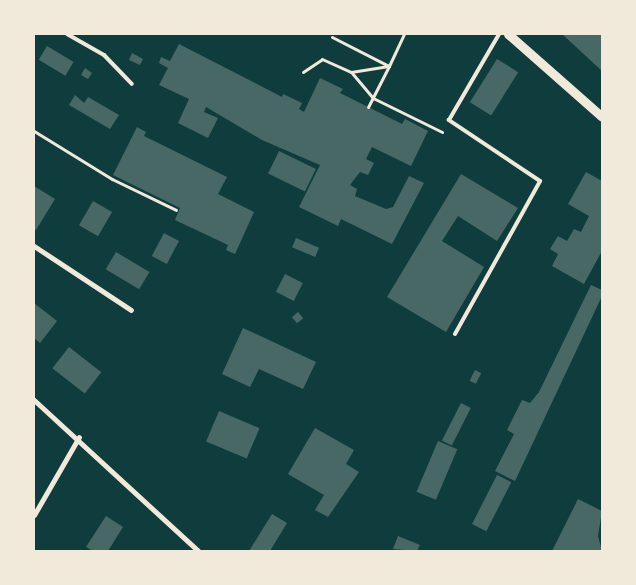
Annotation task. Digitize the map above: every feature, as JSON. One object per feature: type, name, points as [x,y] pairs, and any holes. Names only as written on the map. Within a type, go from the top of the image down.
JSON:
[{"type":"street","points":[[508,34],[602,117]]},
{"type":"street","points":[[34,246],[131,310]]},
{"type":"street","points":[[34,400],[78,437],[198,551]]},
{"type":"street","points":[[34,516],[78,437]]},
{"type":"lane","points":[[67,34],[104,55],[132,84]]},
{"type":"lane","points":[[456,334],[540,181],[449,120],[499,34]]},
{"type":"path","points":[[368,107],[404,34]]},
{"type":"path","points":[[332,36],[389,66]]},
{"type":"path","points":[[303,72],[322,59],[351,72],[373,98],[442,132]]},
{"type":"path","points":[[351,72],[389,66]]},
{"type":"path","points":[[34,131],[112,179],[176,210]]},
{"type":"building","points":[[562,34],[602,34],[602,71]]},
{"type":"building","points":[[179,44],[282,97],[283,94],[302,103],[299,109],[304,112],[320,78],[343,89],[340,93],[402,124],[405,119],[428,131],[411,166],[372,147],[366,159],[374,163],[368,175],[360,172],[350,185],[357,189],[355,196],[386,209],[393,207],[409,176],[424,183],[392,244],[341,219],[338,226],[299,207],[320,165],[262,140],[206,107],[204,112],[218,118],[208,138],[178,123],[189,99],[159,85],[168,68],[159,63],[161,57],[170,61]]},
{"type":"building","points":[[47,46],[74,62],[65,76],[39,60]]},
{"type":"building","points":[[132,53],[143,59],[140,65],[129,60]]},
{"type":"building","points":[[497,59],[518,72],[491,115],[470,102]]},
{"type":"building","points":[[85,68],[92,73],[88,79],[81,75]]},
{"type":"building","points":[[75,95],[84,103],[88,97],[119,115],[110,129],[69,105]]},
{"type":"building","points":[[137,127],[146,132],[144,136],[227,177],[218,194],[254,212],[235,254],[226,250],[228,245],[175,220],[180,208],[113,175]]},
{"type":"building","points":[[279,151],[316,169],[305,191],[268,173]]},
{"type":"building","points":[[586,172],[602,181],[602,251],[584,284],[552,266],[558,254],[550,249],[558,236],[567,241],[574,229],[581,232],[589,216],[568,204]]},
{"type":"building","points":[[461,174],[518,208],[497,241],[458,216],[442,241],[484,267],[446,332],[387,297]]},
{"type":"building","points":[[34,186],[55,199],[36,230],[34,228]]},
{"type":"building","points":[[93,201],[112,212],[98,236],[79,225]]},
{"type":"building","points":[[164,233],[179,241],[167,264],[152,256]]},
{"type":"building","points":[[296,238],[319,248],[315,257],[292,247]]},
{"type":"building","points":[[116,252],[149,272],[139,289],[106,269]]},
{"type":"building","points":[[285,274],[303,283],[294,301],[276,292]]},
{"type":"building","points":[[591,285],[602,290],[602,296],[515,481],[495,471],[514,434],[507,430],[522,400],[530,403],[539,392]]},
{"type":"building","points":[[34,303],[57,321],[40,343],[34,338]]},
{"type":"building","points":[[298,312],[303,318],[297,323],[292,317]]},
{"type":"building","points":[[243,328],[316,362],[303,389],[259,369],[250,387],[222,374]]},
{"type":"building","points":[[69,347],[101,372],[85,394],[52,368]]},
{"type":"building","points":[[475,370],[481,373],[476,384],[470,381]]},
{"type":"building","points":[[461,403],[471,408],[452,445],[442,440]]},
{"type":"building","points":[[219,411],[260,428],[247,459],[206,441]]},
{"type":"building","points":[[315,428],[354,450],[346,464],[359,472],[328,517],[315,510],[324,495],[288,474]]},
{"type":"building","points":[[438,441],[457,449],[436,500],[417,492]]},
{"type":"building","points":[[497,475],[511,482],[486,531],[472,524]]},
{"type":"building","points":[[578,499],[602,511],[598,536],[602,551],[552,551]]},
{"type":"building","points":[[272,514],[287,523],[270,551],[249,551]]},
{"type":"building","points":[[106,516],[123,527],[108,551],[93,551],[86,547]]},
{"type":"building","points":[[398,536],[420,545],[417,551],[393,549]]}]
